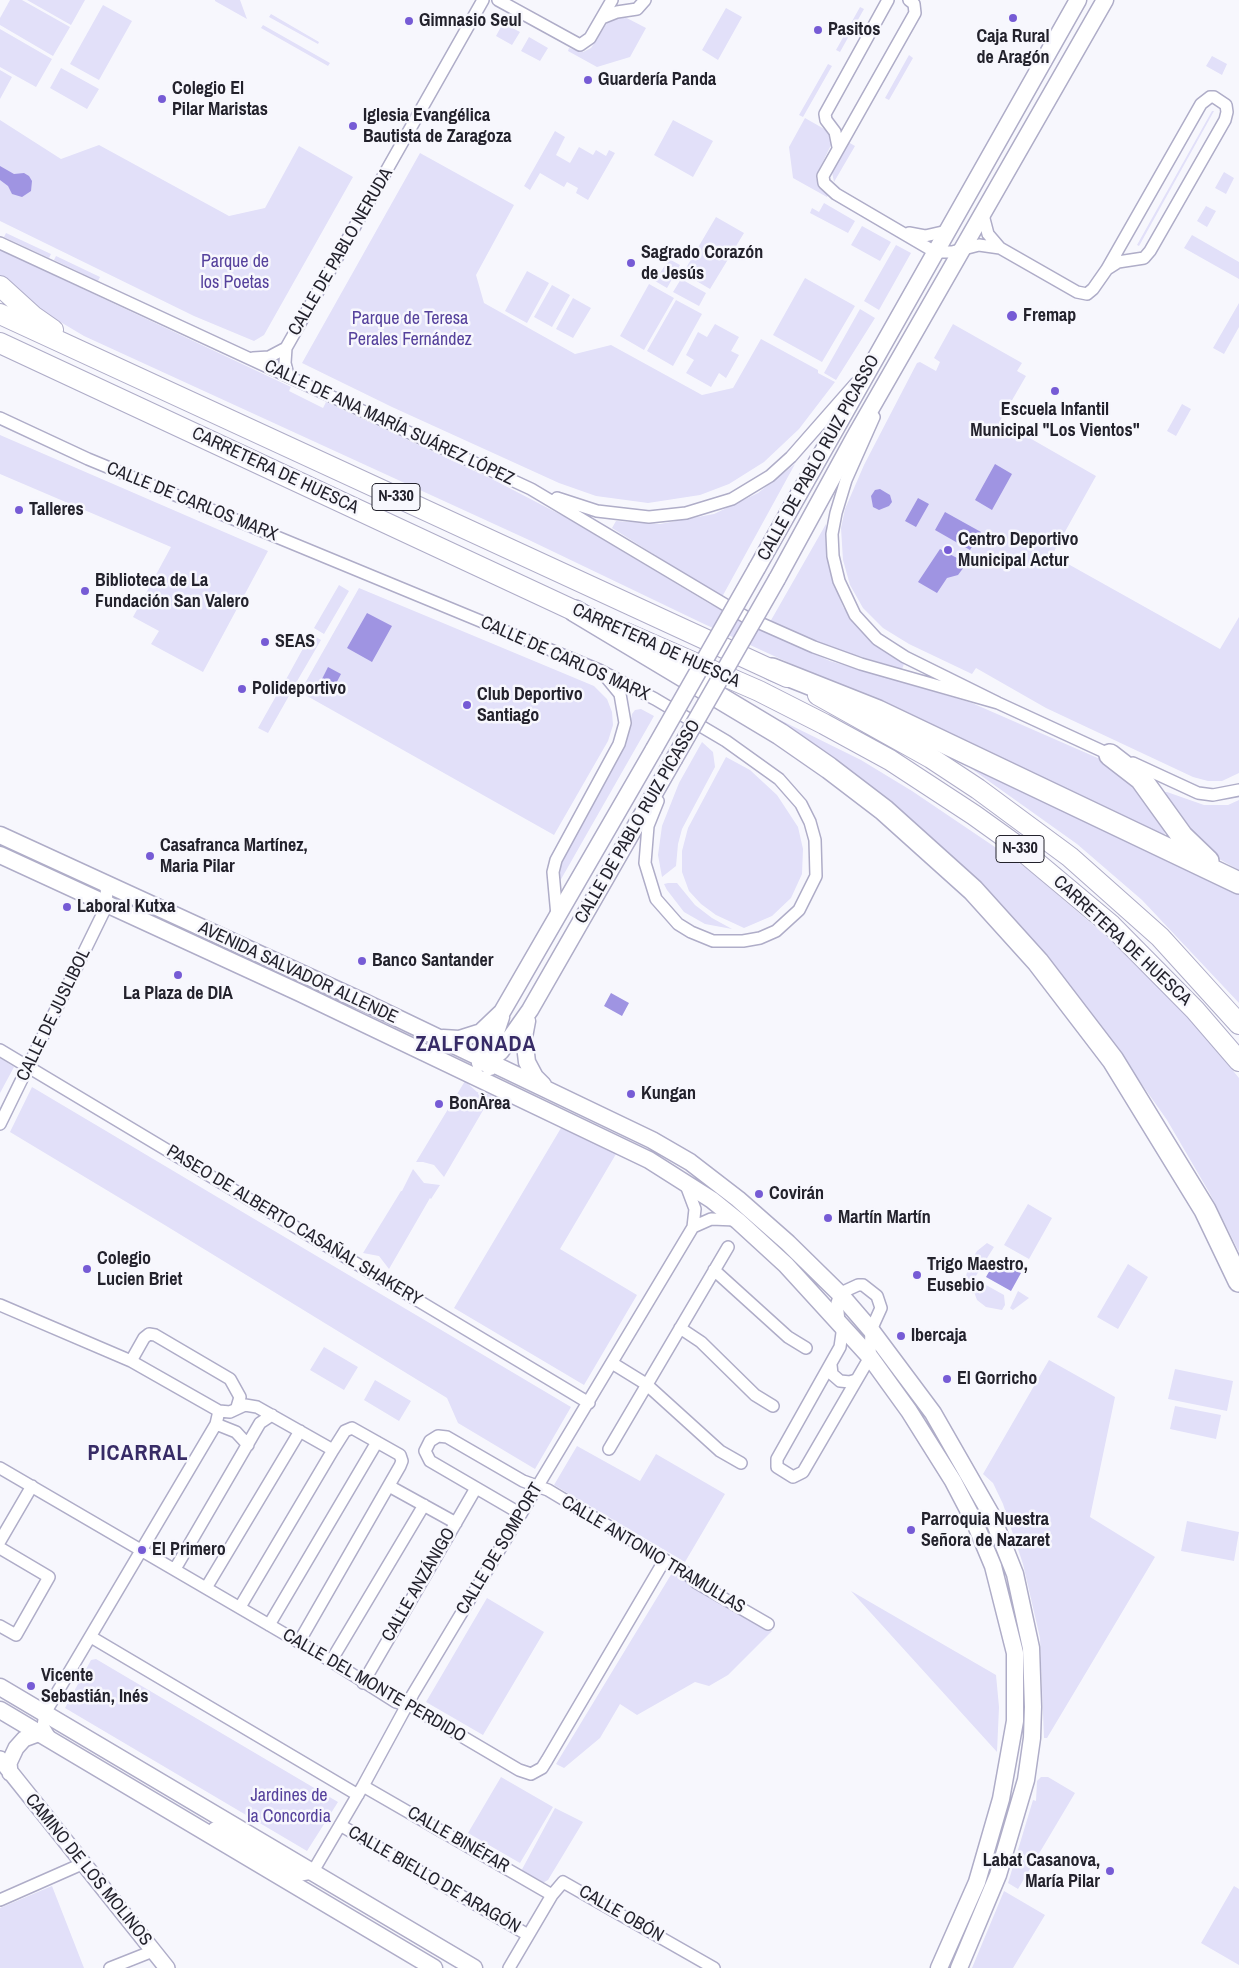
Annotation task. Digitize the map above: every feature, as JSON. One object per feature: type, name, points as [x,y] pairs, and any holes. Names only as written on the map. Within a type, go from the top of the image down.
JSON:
[{"type":"highway","points":[[0,286],[45,325],[119,369]]},
{"type":"highway","name":"CARRETERA DE HUESCA","points":[[0,314],[673,626],[772,669],[931,758],[978,789],[1070,856],[1160,937],[1239,1024]]},
{"type":"highway","name":"CARRETERA DE HUESCA","points":[[0,343],[575,611],[759,691],[855,740],[952,799],[1013,843],[1111,925],[1195,1010],[1239,1061]]},
{"type":"highway","points":[[575,611],[771,729],[829,768],[884,810],[972,890],[1038,962],[1113,1060],[1205,1210],[1239,1281]]},
{"type":"highway","points":[[772,669],[878,711],[1239,883]]},
{"type":"highway","points":[[1110,754],[1142,779],[1182,836],[1199,853],[1239,883]]},
{"type":"main road","name":"CALLE DE PABLO RUIZ PICASSO","points":[[489,1061],[490,1046],[502,1012],[654,749],[1078,0]]},
{"type":"main road","name":"CALLE DE PABLO RUIZ PICASSO","points":[[489,1061],[507,1046],[530,1010],[1105,0]]},
{"type":"main road","name":"AVENIDA SALVADOR ALLENDE","points":[[0,835],[489,1061],[652,1140],[690,1162],[738,1199],[788,1243],[840,1294],[871,1330],[938,1421],[992,1516],[1016,1574],[1031,1648],[1034,1707],[1026,1780],[995,1882],[959,1968]]},
{"type":"main road","name":"AVENIDA SALVADOR ALLENDE","points":[[0,856],[628,1148],[685,1182],[712,1200],[738,1221],[786,1265],[841,1323],[870,1357],[919,1426],[976,1524],[986,1545],[1000,1587],[1015,1653],[1015,1721],[1001,1799],[977,1882],[939,1968]]},
{"type":"main road","name":"CALLE DE PABLO RUIZ PICASSO","points":[[530,1010],[524,1037],[527,1062],[535,1077],[549,1090]]},
{"type":"main road","name":"CALLE DE PABLO RUIZ PICASSO","points":[[433,1036],[449,1039],[469,1037],[490,1025],[502,1012]]},
{"type":"main road","name":"AVENIDA SALVADOR ALLENDE","points":[[448,1063],[489,1061]]},
{"type":"main road","name":"AVENIDA SALVADOR ALLENDE","points":[[489,1061],[493,1075],[509,1093]]},
{"type":"main road","points":[[0,1687],[474,1968]]},
{"type":"main road","points":[[0,1710],[184,1822],[434,1968]]},
{"type":"street","name":"CALLE DE PABLO NERUDA","points":[[288,375],[284,363],[286,348],[483,0]]},
{"type":"street","points":[[498,0],[580,45],[587,41],[612,0]]},
{"type":"street","points":[[620,0],[626,8],[633,10]]},
{"type":"street","points":[[602,18],[617,12],[633,10],[642,5],[644,0]]},
{"type":"street","points":[[838,147],[831,126],[824,114],[888,0]]},
{"type":"street","points":[[909,0],[914,4],[915,13],[838,147],[823,176],[824,183],[836,194],[904,232],[935,252],[948,253],[979,245],[1000,248]]},
{"type":"street","points":[[983,215],[988,234],[1000,248],[1080,293],[1087,294],[1093,289],[1107,269],[1201,104],[1210,97],[1221,100],[1226,105],[1225,120],[1150,251],[1144,258],[1118,262],[1107,269]]},
{"type":"street","points":[[831,126],[845,126],[854,121]]},
{"type":"street","points":[[904,232],[925,236],[947,231]]},
{"type":"street","points":[[1124,238],[1124,249],[1127,254],[1135,258]]},
{"type":"street","name":"CALLE DE ANA MARÍA SUÁREZ LÓPEZ","points":[[0,242],[531,489],[587,509],[630,516],[670,516],[716,505],[753,488],[791,457],[868,370]]},
{"type":"street","name":"CALLE DE ANA MARÍA SUÁREZ LÓPEZ","points":[[248,358],[269,358],[286,348]]},
{"type":"street","name":"CALLE DE ANA MARÍA SUÁREZ LÓPEZ","points":[[905,350],[840,496],[832,534],[836,572],[851,609],[877,639],[905,657],[998,703],[1198,793],[1213,796],[1239,790]]},
{"type":"street","name":"CALLE DE CARLOS MARX","points":[[0,418],[88,459],[599,670],[655,699],[744,753],[779,778],[801,804],[815,840],[816,876],[799,910],[776,931],[760,938],[743,941],[713,941],[684,928],[659,904],[647,873],[645,841],[653,812],[666,783],[673,760]]},
{"type":"street","name":"CALLE DE ANA MARÍA SUÁREZ LÓPEZ","points":[[531,489],[744,616],[814,647],[860,664],[998,703]]},
{"type":"street","name":"CALLE DE PABLO RUIZ PICASSO","points":[[558,916],[553,872],[556,860],[619,744],[625,723],[620,694],[599,670]]},
{"type":"street","points":[[106,885],[107,905]]},
{"type":"street","name":"CALLE DE JUSLIBOL","points":[[0,1124],[107,905]]},
{"type":"street","name":"PASEO DE ALBERTO CASAÑAL SHAKERY","points":[[0,1050],[589,1403]]},
{"type":"street","points":[[685,1182],[694,1201],[693,1224]]},
{"type":"street","points":[[693,1224],[712,1200],[722,1197],[738,1199]]},
{"type":"street","points":[[693,1224],[711,1219],[738,1221]]},
{"type":"street","name":"CALLE DE SOMPORT","points":[[312,1873],[361,1790],[407,1704],[589,1403],[693,1224]]},
{"type":"street","points":[[609,1449],[728,1247]]},
{"type":"street","points":[[714,1270],[788,1337],[806,1348]]},
{"type":"street","points":[[858,1285],[874,1292],[881,1308],[871,1330],[870,1357],[803,1472],[796,1477],[792,1477],[779,1470],[776,1463],[777,1459],[831,1365],[842,1340],[841,1323],[836,1306],[840,1294],[858,1285]]},
{"type":"street","points":[[0,1305],[131,1361],[219,1411],[230,1412],[237,1407],[253,1406],[333,1450]]},
{"type":"street","points":[[680,1328],[700,1342],[755,1395],[773,1406]]},
{"type":"street","points":[[131,1361],[144,1338],[148,1334],[155,1335],[230,1379],[240,1397],[237,1407]]},
{"type":"street","points":[[612,1363],[646,1384],[720,1450],[741,1463]]},
{"type":"street","points":[[831,1365],[832,1374],[840,1381],[850,1382],[856,1380]]},
{"type":"street","points":[[10,1773],[9,1764],[16,1748],[24,1740],[46,1737],[43,1726],[45,1714],[216,1424],[219,1411]]},
{"type":"street","points":[[175,1569],[263,1420],[272,1415]]},
{"type":"street","points":[[216,1424],[236,1432],[248,1445]]},
{"type":"street","points":[[240,1607],[344,1431],[349,1428],[377,1442],[402,1458],[402,1463],[299,1642]]},
{"type":"street","points":[[206,1588],[300,1431]]},
{"type":"street","name":"CALLE ANTONIO TRAMULLAS","points":[[476,1488],[426,1456],[427,1446],[430,1441],[438,1436],[447,1437],[523,1482],[548,1490],[685,1572],[697,1583],[768,1624]]},
{"type":"street","points":[[269,1624],[377,1442]]},
{"type":"street","name":"CALLE DEL MONTE PERDIDO","points":[[0,1468],[269,1624],[331,1661],[362,1683],[396,1702],[407,1704],[519,1770],[531,1774],[537,1772],[554,1748],[664,1561]]},
{"type":"street","points":[[0,1541],[32,1486]]},
{"type":"street","points":[[390,1486],[456,1523]]},
{"type":"street","points":[[476,1488],[521,1514]]},
{"type":"street","name":"CALLE ANZÁNIGO","points":[[362,1683],[476,1488]]},
{"type":"street","points":[[331,1661],[424,1505]]},
{"type":"street","points":[[0,1548],[49,1577],[16,1635],[0,1626]]},
{"type":"street","points":[[91,1637],[361,1790]]},
{"type":"street","name":"CAMINO DE LOS MOLINOS","points":[[0,1759],[167,1968]]},
{"type":"street","name":"CALLE BINÉFAR","points":[[361,1790],[552,1895]]},
{"type":"street","points":[[184,1822],[207,1824],[289,1872],[301,1875],[312,1873]]},
{"type":"street","name":"CALLE BIELLO DE ARAGÓN","points":[[340,1825],[528,1935]]},
{"type":"street","points":[[0,1900],[84,1863]]},
{"type":"street","name":"CALLE OBÓN","points":[[509,1968],[560,1883],[568,1883],[714,1968]]},
{"type":"street","points":[[110,1968],[153,1951]]},
{"type":"green space","points":[[10,0],[22,0],[70,27],[53,56],[0,25],[0,18]]},
{"type":"green space","points":[[27,0],[85,0],[71,25]]},
{"type":"green space","points":[[240,0],[247,19],[215,1]]},
{"type":"green space","points":[[103,5],[132,21],[99,80],[70,64]]},
{"type":"green space","points":[[860,7],[864,9],[840,52],[836,50]]},
{"type":"green space","points":[[726,8],[742,17],[718,60],[702,50]]},
{"type":"green space","points":[[271,14],[319,42],[318,44],[269,17]]},
{"type":"green space","points":[[621,15],[646,28],[630,57],[597,67],[568,51],[569,48],[583,52],[591,48],[609,20]]},
{"type":"green space","points":[[503,23],[520,32],[512,45],[496,36]]},
{"type":"green space","points":[[263,25],[330,63],[328,66],[261,28]]},
{"type":"green space","points":[[0,29],[52,59],[36,87],[0,67]]},
{"type":"green space","points":[[529,37],[548,48],[540,61],[521,51]]},
{"type":"green space","points":[[909,55],[913,58],[889,100],[885,98]]},
{"type":"green space","points":[[1212,56],[1227,64],[1222,75],[1206,66]]},
{"type":"green space","points":[[828,64],[832,66],[803,117],[799,115]]},
{"type":"green space","points":[[61,68],[99,89],[87,109],[50,88]]},
{"type":"green space","points":[[0,70],[12,77],[0,99]]},
{"type":"green space","points":[[1212,111],[1214,111],[1139,246],[1137,245]]},
{"type":"green space","points":[[805,118],[826,130],[831,137],[831,145],[816,176],[818,186],[828,195],[827,197],[793,178],[789,147]]},
{"type":"green space","name":"Parque de los Poetas","points":[[0,120],[61,159],[99,145],[229,216],[265,208],[299,146],[353,177],[264,335],[254,341],[194,316],[0,221]]},
{"type":"green space","points":[[673,120],[713,141],[693,177],[654,155]]},
{"type":"green space","points":[[555,131],[565,137],[556,155],[570,163],[579,147],[593,155],[596,150],[606,156],[609,150],[615,153],[588,200],[576,193],[578,188],[567,182],[564,187],[540,173],[530,190],[524,186]]},
{"type":"green space","points":[[848,142],[855,146],[834,182],[832,172]]},
{"type":"green space","name":"Parque de Teresa Perales Fernández","points":[[420,153],[514,205],[476,275],[484,303],[575,354],[611,345],[702,395],[733,388],[761,339],[818,370],[818,373],[835,382],[799,429],[764,462],[729,484],[700,495],[648,503],[596,496],[559,483],[392,407],[302,363]]},
{"type":"green space","points":[[1224,172],[1234,178],[1226,194],[1215,188]]},
{"type":"green space","points":[[824,203],[855,221],[848,233],[810,213],[812,208],[819,212]]},
{"type":"green space","points":[[1206,206],[1216,211],[1207,227],[1197,221]]},
{"type":"green space","points":[[716,217],[744,233],[710,289],[683,273]]},
{"type":"green space","points":[[862,226],[891,242],[880,261],[851,245]]},
{"type":"green space","points":[[6,233],[51,254],[49,258],[4,237]]},
{"type":"green space","points":[[1192,235],[1239,262],[1239,279],[1184,248]]},
{"type":"green space","points":[[896,245],[911,253],[879,310],[864,301]]},
{"type":"green space","points":[[0,250],[291,387],[289,391],[323,408],[326,402],[492,479],[565,517],[710,604],[776,637],[830,661],[972,703],[1100,759],[1130,779],[1164,829],[1165,835],[702,623],[529,540],[84,336],[37,308],[0,277]]},
{"type":"green space","points":[[56,256],[100,277],[98,281],[54,260]]},
{"type":"green space","points":[[669,259],[680,265],[667,288],[655,281]]},
{"type":"green space","points":[[527,271],[549,283],[527,323],[505,311]]},
{"type":"green space","points":[[805,278],[855,306],[822,362],[773,335]]},
{"type":"green space","points":[[681,279],[706,293],[699,306],[673,292]]},
{"type":"green space","points":[[649,284],[674,298],[644,350],[620,336]]},
{"type":"green space","points":[[552,285],[570,295],[552,327],[534,317]]},
{"type":"green space","points":[[573,298],[591,308],[573,338],[556,329]]},
{"type":"green space","points":[[676,300],[702,314],[673,366],[647,351]]},
{"type":"green space","points":[[1239,303],[1239,327],[1224,354],[1213,348]]},
{"type":"green space","points":[[860,309],[875,318],[836,380],[824,373]]},
{"type":"green space","points":[[715,324],[739,337],[731,351],[739,355],[726,378],[719,373],[711,387],[686,373],[694,360],[686,355],[698,332],[707,337]]},
{"type":"green space","name":"Centro Deportivo Municipal Actur","points":[[953,324],[1022,363],[1017,371],[1026,376],[1000,421],[1096,476],[1052,555],[1220,649],[1239,617],[1239,773],[1222,781],[1208,781],[1193,777],[1046,708],[976,668],[972,674],[909,644],[883,628],[863,608],[850,585],[843,560],[841,528],[845,509],[864,465],[917,363],[920,362],[936,371],[940,362],[934,358]]},
{"type":"green space","points":[[1182,404],[1191,409],[1176,436],[1167,431]]},
{"type":"green space","points":[[0,435],[268,551],[203,672],[151,644],[159,631],[133,617],[171,547],[0,474]]},
{"type":"green space","points":[[795,464],[722,597],[612,528],[616,521],[660,524],[714,514],[758,493]]},
{"type":"green space","points":[[826,524],[830,572],[843,607],[867,638],[904,664],[902,669],[835,649],[770,622]]},
{"type":"green space","points":[[339,585],[349,591],[324,634],[314,628]]},
{"type":"green space","name":"Club Deportivo Santiago","points":[[359,588],[594,686],[607,699],[612,712],[613,725],[608,741],[554,835],[300,692]]},
{"type":"green space","points":[[311,634],[321,640],[293,688],[284,683]]},
{"type":"green space","points":[[280,689],[290,694],[268,733],[258,728]]},
{"type":"green space","points":[[641,709],[654,716],[560,881],[559,870],[562,858],[626,743],[632,714],[635,710]]},
{"type":"green space","points":[[780,720],[861,760],[912,791],[1026,868],[1132,958],[1193,1022],[1239,1078],[1239,1252],[1209,1192],[1167,1120],[1090,1011],[1041,951],[779,722]]},
{"type":"green space","points":[[702,742],[713,752],[715,767],[682,829],[678,844],[676,866],[662,877],[658,855],[662,826],[679,783]]},
{"type":"green space","points":[[726,757],[750,770],[777,795],[798,827],[803,849],[802,874],[791,898],[772,916],[744,928],[716,915],[701,904],[689,891],[682,872],[682,851],[688,828]]},
{"type":"green space","points":[[969,767],[1239,895],[1239,1003],[1142,900],[1077,844]]},
{"type":"green space","points":[[1167,792],[1204,805],[1228,805],[1239,800],[1239,870],[1210,854],[1159,793]]},
{"type":"green space","points":[[677,883],[695,905],[712,918],[732,929],[705,924],[684,912],[667,890],[664,884]]},
{"type":"green space","points":[[0,1058],[14,1067],[0,1093]]},
{"type":"green space","points":[[465,1081],[477,1092],[492,1095],[444,1177],[434,1165],[416,1162]]},
{"type":"green space","points":[[32,1087],[571,1407],[535,1469],[458,1423],[447,1398],[10,1132]]},
{"type":"green space","points":[[561,1128],[616,1154],[560,1249],[637,1295],[584,1385],[454,1308]]},
{"type":"green space","points":[[413,1169],[424,1183],[440,1185],[430,1198],[389,1269],[379,1256],[363,1253],[402,1191]]},
{"type":"green space","points":[[1028,1204],[1052,1218],[1029,1259],[1004,1245]]},
{"type":"green space","points":[[987,1243],[994,1247],[969,1287],[966,1276],[969,1264],[977,1251]]},
{"type":"green space","points":[[1128,1264],[1148,1277],[1118,1329],[1097,1317]]},
{"type":"green space","points":[[986,1285],[1004,1295],[1005,1305],[1002,1310],[986,1307],[977,1300],[974,1292]]},
{"type":"green space","points":[[1018,1291],[1029,1298],[1013,1310],[1010,1308]]},
{"type":"green space","points":[[324,1347],[358,1367],[344,1390],[310,1370]]},
{"type":"green space","points":[[1049,1360],[1115,1397],[1090,1517],[1155,1557],[1047,1738],[1044,1738],[1040,1638],[1023,1564],[1003,1504],[993,1483],[983,1474]]},
{"type":"green space","points":[[1175,1369],[1233,1381],[1227,1411],[1168,1399]]},
{"type":"green space","points":[[375,1380],[411,1401],[399,1421],[364,1400]]},
{"type":"green space","points":[[1175,1406],[1221,1415],[1216,1439],[1170,1429]]},
{"type":"green space","points":[[577,1446],[640,1481],[656,1454],[725,1494],[685,1562],[554,1485]]},
{"type":"green space","points":[[1187,1521],[1239,1532],[1234,1561],[1181,1551]]},
{"type":"green space","points":[[672,1573],[772,1631],[728,1675],[709,1686],[695,1682],[637,1715],[620,1704],[600,1738],[564,1768],[556,1764]]},
{"type":"green space","points":[[851,1591],[996,1675],[999,1707],[997,1752]]},
{"type":"green space","points":[[487,1598],[544,1632],[483,1735],[426,1702]]},
{"type":"green space","name":"Jardines de la Concordia","points":[[96,1659],[338,1802],[307,1851],[65,1708],[91,1660]]},
{"type":"green space","points":[[501,1777],[553,1807],[520,1863],[468,1833]]},
{"type":"green space","points":[[1041,1777],[1048,1777],[1075,1793],[1018,1889],[1008,1883],[1033,1800],[1036,1801],[1037,1781]]},
{"type":"green space","points":[[555,1808],[583,1822],[548,1880],[537,1886],[519,1875]]},
{"type":"green space","points":[[52,1886],[84,1968],[0,1968],[0,1908]]},
{"type":"green space","points":[[1234,1886],[1239,1889],[1239,1965],[1201,1943]]},
{"type":"green space","points":[[1004,1891],[1045,1915],[1013,1968],[972,1968]]},
{"type":"shaded area","points":[[0,166],[14,174],[24,173],[29,176],[32,181],[31,191],[22,197],[12,194],[8,186],[0,180]]},
{"type":"shaded area","points":[[995,464],[1012,474],[992,510],[975,500]]},
{"type":"shaded area","points":[[880,489],[890,495],[892,502],[889,506],[879,510],[873,507],[871,496],[875,490]]},
{"type":"shaded area","points":[[918,498],[929,504],[916,527],[905,521]]},
{"type":"shaded area","points":[[945,512],[981,532],[970,550],[935,530]]},
{"type":"shaded area","points":[[940,549],[957,558],[956,562],[964,567],[958,575],[947,578],[937,593],[918,582]]},
{"type":"shaded area","points":[[367,613],[392,626],[372,662],[347,648]]},
{"type":"shaded area","points":[[328,667],[341,674],[331,693],[318,687]]},
{"type":"shaded area","points":[[611,993],[629,1003],[622,1016],[604,1006]]},
{"type":"shaded area","points":[[996,1259],[1021,1273],[1011,1291],[986,1277]]},
{"type":"place","name":"Caja Rural de Aragón","points":[[1013,18]]},
{"type":"place","name":"Gimnasio Seul","points":[[409,21]]},
{"type":"place","name":"Pasitos","points":[[818,30]]},
{"type":"place","name":"Guardería Panda","points":[[588,80]]},
{"type":"place","name":"Colegio El Pilar Maristas","points":[[162,99]]},
{"type":"place","name":"Iglesia Evangélica Bautista de Zaragoza","points":[[353,126]]},
{"type":"place","name":"Sagrado Corazón de Jesús","points":[[631,263]]},
{"type":"place","name":"Fremap","points":[[1012,316]]},
{"type":"place","name":"Escuela Infantil Municipal \"Los Vientos\"","points":[[1055,391]]},
{"type":"place","name":"Talleres","points":[[19,510]]},
{"type":"place","name":"Centro Deportivo Municipal Actur","points":[[948,550]]},
{"type":"place","name":"Biblioteca de La Fundación San Valero","points":[[85,591]]},
{"type":"place","name":"SEAS","points":[[265,642]]},
{"type":"place","name":"Polideportivo","points":[[242,689]]},
{"type":"place","name":"Club Deportivo Santiago","points":[[467,705]]},
{"type":"place","name":"Casafranca Martínez, Maria Pilar","points":[[150,856]]},
{"type":"place","name":"Laboral Kutxa","points":[[67,907]]},
{"type":"place","name":"Banco Santander","points":[[362,961]]},
{"type":"place","name":"La Plaza de DIA","points":[[178,975]]},
{"type":"place","name":"Kungan","points":[[631,1094]]},
{"type":"place","name":"BonÀrea","points":[[439,1104]]},
{"type":"place","name":"Covirán","points":[[759,1194]]},
{"type":"place","name":"Martín Martín","points":[[828,1218]]},
{"type":"place","name":"Colegio Lucien Briet","points":[[87,1269]]},
{"type":"place","name":"Trigo Maestro, Eusebio","points":[[917,1275]]},
{"type":"place","name":"Ibercaja","points":[[901,1336]]},
{"type":"place","name":"El Gorricho","points":[[947,1379]]},
{"type":"place","name":"Parroquia Nuestra Señora de Nazaret","points":[[911,1530]]},
{"type":"place","name":"El Primero","points":[[142,1550]]},
{"type":"place","name":"Vicente Sebastián, Inés","points":[[31,1686]]},
{"type":"place","name":"Labat Casanova, María Pilar","points":[[1110,1871]]},
{"type":"district","name":"ZALFONADA","points":[[476,1045]]},
{"type":"district","name":"PICARRAL","points":[[138,1454]]}]
